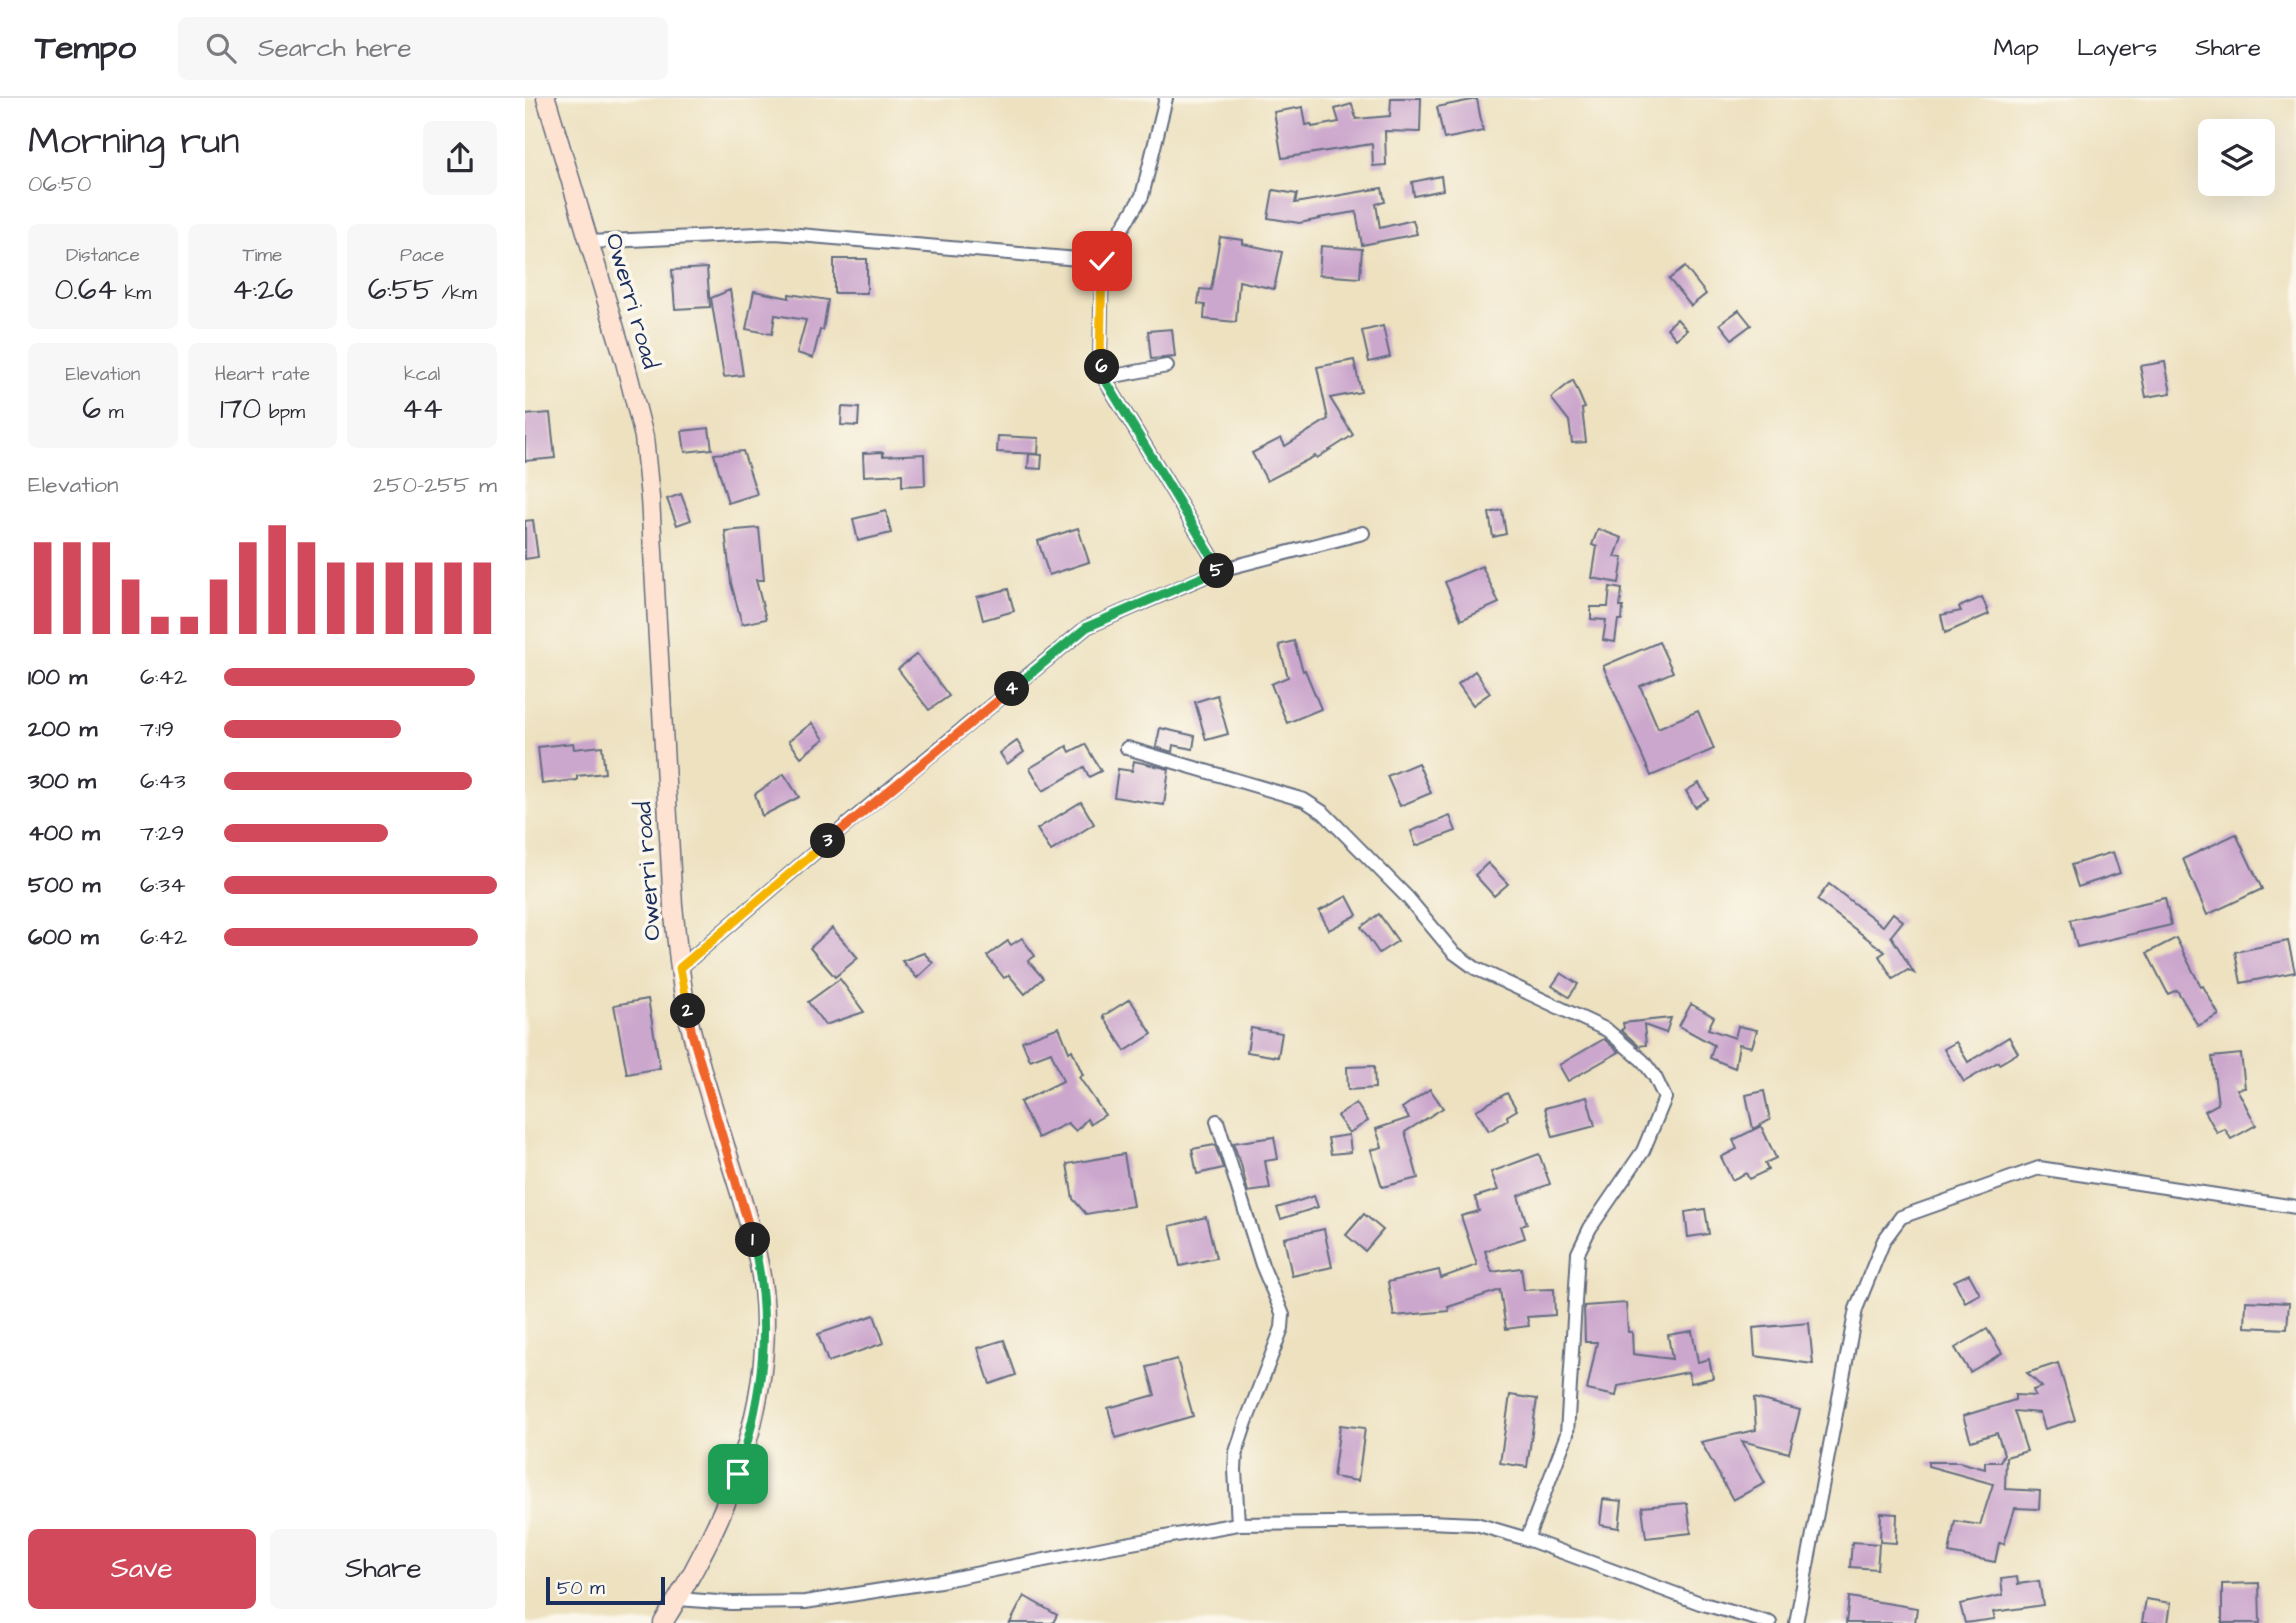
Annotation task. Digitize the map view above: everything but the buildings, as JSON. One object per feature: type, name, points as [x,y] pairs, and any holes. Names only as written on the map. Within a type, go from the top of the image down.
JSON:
[{"type":"main road","name":"Owerri road","points":[[546,98],[625,362],[644,437],[651,512],[673,906],[680,968],[692,1034],[746,1213],[759,1268],[765,1324],[761,1377],[752,1429],[738,1474],[716,1526],[663,1623]]},
{"type":"street","points":[[1166,98],[1142,196],[1102,261],[1100,359],[1104,378],[1220,570]]},
{"type":"street","points":[[589,242],[775,233],[1102,261]]},
{"type":"street","points":[[1104,378],[1167,366]]},
{"type":"street","points":[[680,968],[863,811],[1087,627],[1220,570],[1363,533]]},
{"type":"street","points":[[1128,748],[1304,800],[1324,813],[1408,898],[1453,952],[1475,968],[1607,1030],[1643,1061],[1655,1077],[1665,1098],[1643,1151],[1590,1228],[1578,1253],[1567,1434],[1527,1539]]},
{"type":"street","points":[[1217,1121],[1262,1265],[1283,1315],[1282,1328],[1236,1452],[1238,1524]]},
{"type":"street","points":[[1796,1623],[1856,1309],[1884,1240],[1901,1217],[2039,1168],[2296,1207]]},
{"type":"street","points":[[678,1599],[731,1603],[805,1602],[940,1581],[1109,1546],[1238,1524],[1428,1522],[1476,1524],[1527,1539],[1700,1603],[1770,1623]]},
{"type":"route","points":[[738,1474],[752,1429],[761,1377],[765,1324],[759,1268],[746,1213],[692,1034],[680,968],[863,811],[1087,627],[1220,570],[1104,378],[1100,359],[1102,261]]}]
